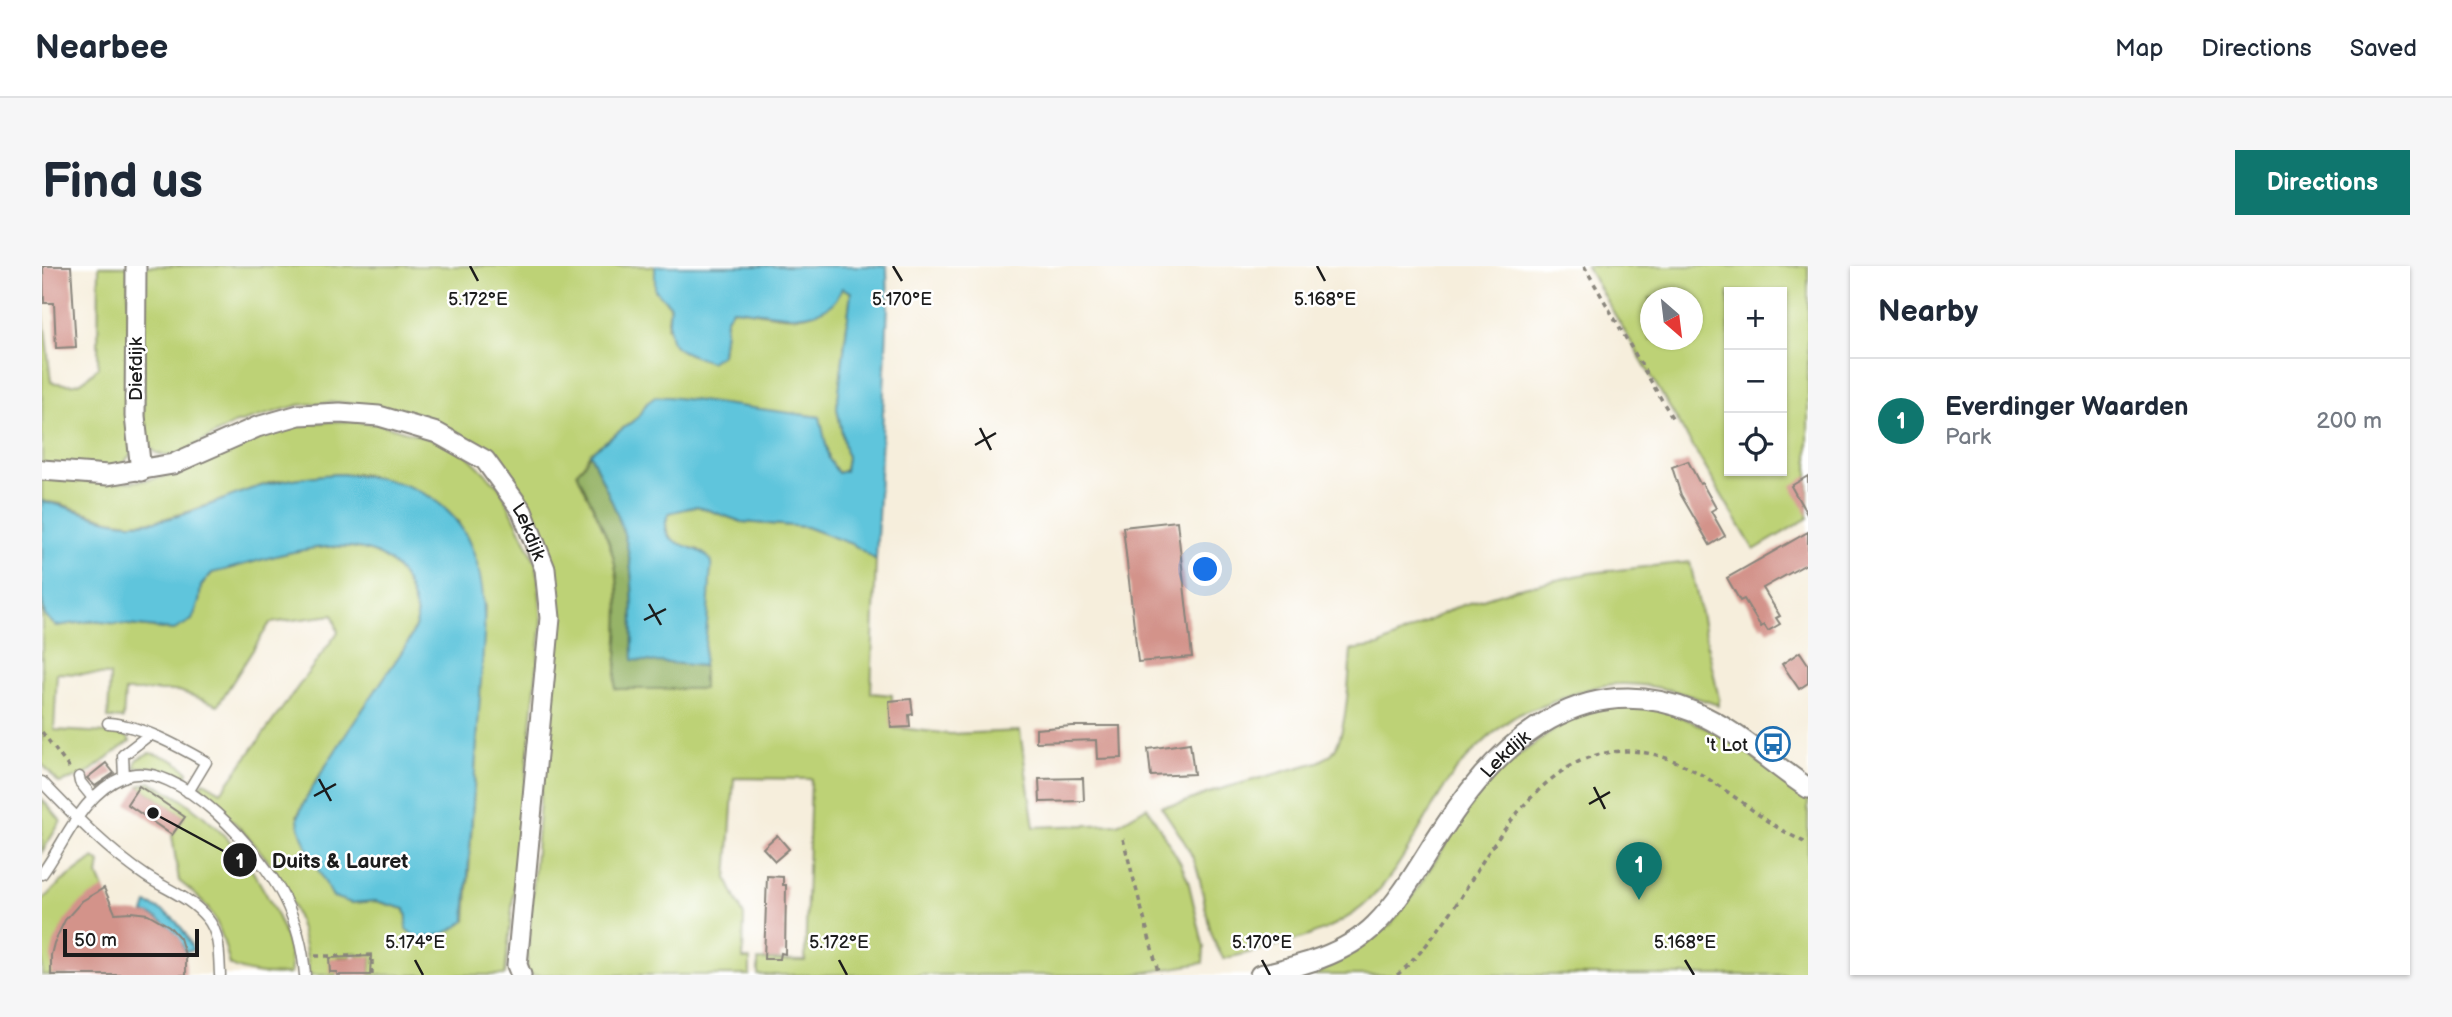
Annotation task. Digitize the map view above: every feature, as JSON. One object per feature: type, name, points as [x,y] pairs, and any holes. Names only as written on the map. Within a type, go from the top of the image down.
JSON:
[{"type":"street","name":"Diefdijk","points":[[136,266],[135,415],[141,471]]},
{"type":"street","name":"Lekdijk","points":[[42,470],[108,475],[141,471],[173,464],[257,427],[299,415],[340,413],[379,416],[437,433],[485,460],[522,511],[545,569],[550,618],[517,965],[521,975]]},
{"type":"street","name":"Lekdijk","points":[[1259,975],[1318,958],[1354,941],[1374,926],[1412,880],[1445,825],[1483,773],[1518,739],[1553,717],[1579,706],[1600,699],[1637,697],[1667,702],[1696,713],[1731,732],[1808,788]]},
{"type":"lane","points":[[108,723],[125,724],[177,745],[206,762],[187,792]]},
{"type":"lane","points":[[124,777],[123,755],[149,735]]},
{"type":"lane","points":[[42,874],[77,818],[93,798],[124,777],[146,773],[167,780],[222,819],[243,840],[272,878],[284,897],[298,933],[305,975]]},
{"type":"lane","points":[[79,777],[93,798]]},
{"type":"lane","points":[[42,782],[77,818],[136,869],[186,897],[209,919],[216,934],[220,975]]},
{"type":"path","points":[[1584,266],[1674,421]]},
{"type":"path","points":[[42,732],[79,777]]},
{"type":"path","points":[[1397,975],[1414,960],[1448,918],[1492,847],[1527,801],[1568,767],[1590,755],[1617,750],[1645,751],[1678,762],[1732,794],[1768,822],[1808,844]]},
{"type":"path","points":[[1123,839],[1159,975]]},
{"type":"path","points":[[358,956],[372,955],[372,975]]},
{"type":"path","points":[[323,956],[351,956]]},
{"type":"green space","points":[[99,266],[128,266],[131,454],[122,465],[108,470],[42,463],[42,303],[51,382],[82,382],[98,367]]},
{"type":"green space","points":[[143,266],[655,266],[655,290],[670,305],[667,328],[722,354],[726,320],[732,309],[787,316],[808,315],[822,309],[842,288],[851,292],[837,408],[847,458],[845,471],[838,473],[829,459],[819,417],[656,397],[647,403],[637,418],[590,453],[577,472],[605,531],[616,568],[619,620],[615,689],[703,689],[711,563],[699,550],[673,541],[667,528],[668,513],[697,506],[742,522],[806,527],[855,545],[876,560],[871,693],[892,695],[892,727],[950,734],[1020,731],[1034,827],[1118,824],[1147,807],[1188,880],[1204,948],[1203,963],[1130,975],[758,975],[758,960],[805,961],[811,779],[734,778],[727,879],[744,916],[743,959],[750,959],[750,975],[529,975],[526,972],[541,789],[558,633],[549,552],[528,501],[513,477],[490,453],[455,431],[424,418],[369,405],[337,402],[299,405],[234,424],[180,454],[166,456],[156,453],[147,444],[143,431]]},
{"type":"green space","points":[[1586,266],[1808,266],[1808,518],[1754,550]]},
{"type":"green space","points":[[344,421],[380,424],[441,442],[467,455],[501,489],[537,565],[542,621],[505,975],[370,975],[371,957],[358,957],[357,953],[351,953],[351,957],[338,957],[337,975],[309,975],[305,945],[297,918],[274,870],[241,828],[198,789],[204,782],[221,792],[338,632],[333,615],[270,623],[218,705],[179,691],[125,691],[123,719],[108,718],[110,675],[57,673],[54,730],[107,733],[108,728],[123,730],[130,741],[85,775],[59,783],[42,764],[42,598],[45,616],[56,626],[92,621],[174,630],[199,602],[201,586],[212,573],[318,548],[345,547],[371,551],[392,563],[407,584],[415,607],[416,623],[409,641],[316,781],[297,816],[351,903],[376,901],[405,909],[407,917],[466,921],[485,606],[458,521],[427,495],[363,474],[336,474],[272,482],[156,521],[131,523],[109,520],[61,504],[42,501],[42,478],[126,482],[159,478],[186,469],[265,432],[298,425]]},
{"type":"green space","points":[[590,453],[617,513],[628,550],[632,591],[633,659],[703,666],[703,689],[615,689],[619,620],[616,568],[605,531],[577,472]]},
{"type":"green space","points":[[1690,562],[1719,699],[1718,705],[1658,687],[1620,684],[1583,691],[1518,715],[1493,734],[1458,769],[1389,878],[1362,907],[1331,927],[1314,934],[1224,959],[1213,939],[1195,863],[1161,806],[1182,803],[1217,790],[1318,762],[1329,756],[1337,745],[1344,719],[1351,650],[1379,646],[1454,608],[1514,589],[1590,573]]},
{"type":"green space","points":[[1611,706],[1663,708],[1723,736],[1808,798],[1808,975],[1316,975],[1358,949],[1391,924],[1475,799],[1502,767],[1560,726],[1592,710]]},
{"type":"green space","points":[[149,753],[180,764],[188,772],[185,780],[161,768],[134,768],[137,759]]},
{"type":"green space","points":[[150,782],[195,809],[239,852],[275,911],[288,945],[290,974],[251,973],[230,965],[214,917],[200,899],[179,881],[172,835],[184,817],[139,786]]},
{"type":"green space","points":[[42,799],[61,821],[42,852]]},
{"type":"green space","points":[[94,858],[100,863],[98,875],[110,904],[67,975],[42,975],[42,901],[60,883]]},
{"type":"water","points":[[655,266],[887,266],[888,306],[876,560],[854,545],[806,527],[742,522],[697,506],[669,513],[665,525],[667,534],[673,540],[700,551],[711,563],[703,666],[633,660],[632,591],[628,550],[617,513],[590,453],[637,418],[647,403],[655,397],[669,397],[820,417],[829,459],[838,473],[845,471],[847,458],[837,408],[851,292],[842,288],[834,302],[823,310],[809,314],[732,309],[726,320],[722,354],[710,362],[679,349],[674,344],[669,330],[670,305],[655,290]]},
{"type":"water","points":[[336,474],[374,477],[406,485],[432,498],[452,516],[468,539],[478,566],[483,599],[484,636],[465,921],[437,936],[417,938],[406,929],[405,909],[376,901],[351,903],[333,897],[307,847],[298,819],[313,787],[409,641],[416,626],[416,612],[407,584],[392,563],[371,551],[346,547],[318,548],[212,573],[201,586],[199,602],[192,620],[174,630],[92,621],[56,626],[45,616],[42,598],[42,501],[109,520],[147,522],[177,516],[272,483]]},
{"type":"water","points":[[147,904],[176,921],[193,950],[185,952],[169,927],[144,913]]},
{"type":"building","points":[[43,266],[71,266],[76,347],[56,348],[54,303],[44,303]]},
{"type":"building","points":[[1688,461],[1716,508],[1711,511],[1725,536],[1710,545],[1681,495],[1672,467]]},
{"type":"building","points":[[1808,476],[1808,516],[1791,486]]},
{"type":"building","points":[[1177,521],[1192,657],[1138,662],[1123,527]]},
{"type":"building","points":[[1808,532],[1808,563],[1763,588],[1780,616],[1776,618],[1780,624],[1768,631],[1764,625],[1761,627],[1744,599],[1740,601],[1727,578]]},
{"type":"building","points":[[1800,652],[1808,664],[1808,683],[1799,689],[1782,664]]},
{"type":"building","points":[[911,699],[913,714],[909,715],[910,727],[891,728],[889,701]]},
{"type":"building","points":[[1121,726],[1122,758],[1097,759],[1096,740],[1036,742],[1036,729]]},
{"type":"building","points":[[1190,743],[1194,774],[1151,776],[1148,749]]},
{"type":"building","points":[[106,763],[114,773],[95,786],[87,778]]},
{"type":"building","points":[[1083,778],[1084,801],[1040,802],[1039,779]]},
{"type":"building","points":[[139,786],[185,817],[172,835],[127,804]]},
{"type":"building","points":[[777,835],[789,849],[775,861],[763,848]]},
{"type":"building","points":[[767,876],[783,877],[783,885],[786,885],[785,954],[781,953],[780,959],[764,959]]},
{"type":"building","points":[[104,888],[115,913],[148,914],[169,926],[180,938],[186,958],[186,975],[51,975],[54,943],[65,920],[82,901]]},
{"type":"building","points":[[371,956],[370,975],[337,975],[337,972],[330,972],[329,958]]},
{"type":"place","name":"'t Lot","points":[[1773,744]]},
{"type":"place","name":"Duits & Lauret","points":[[153,813]]},
{"type":"place","name":"Everdinger Waarden","points":[[1639,900]]}]
